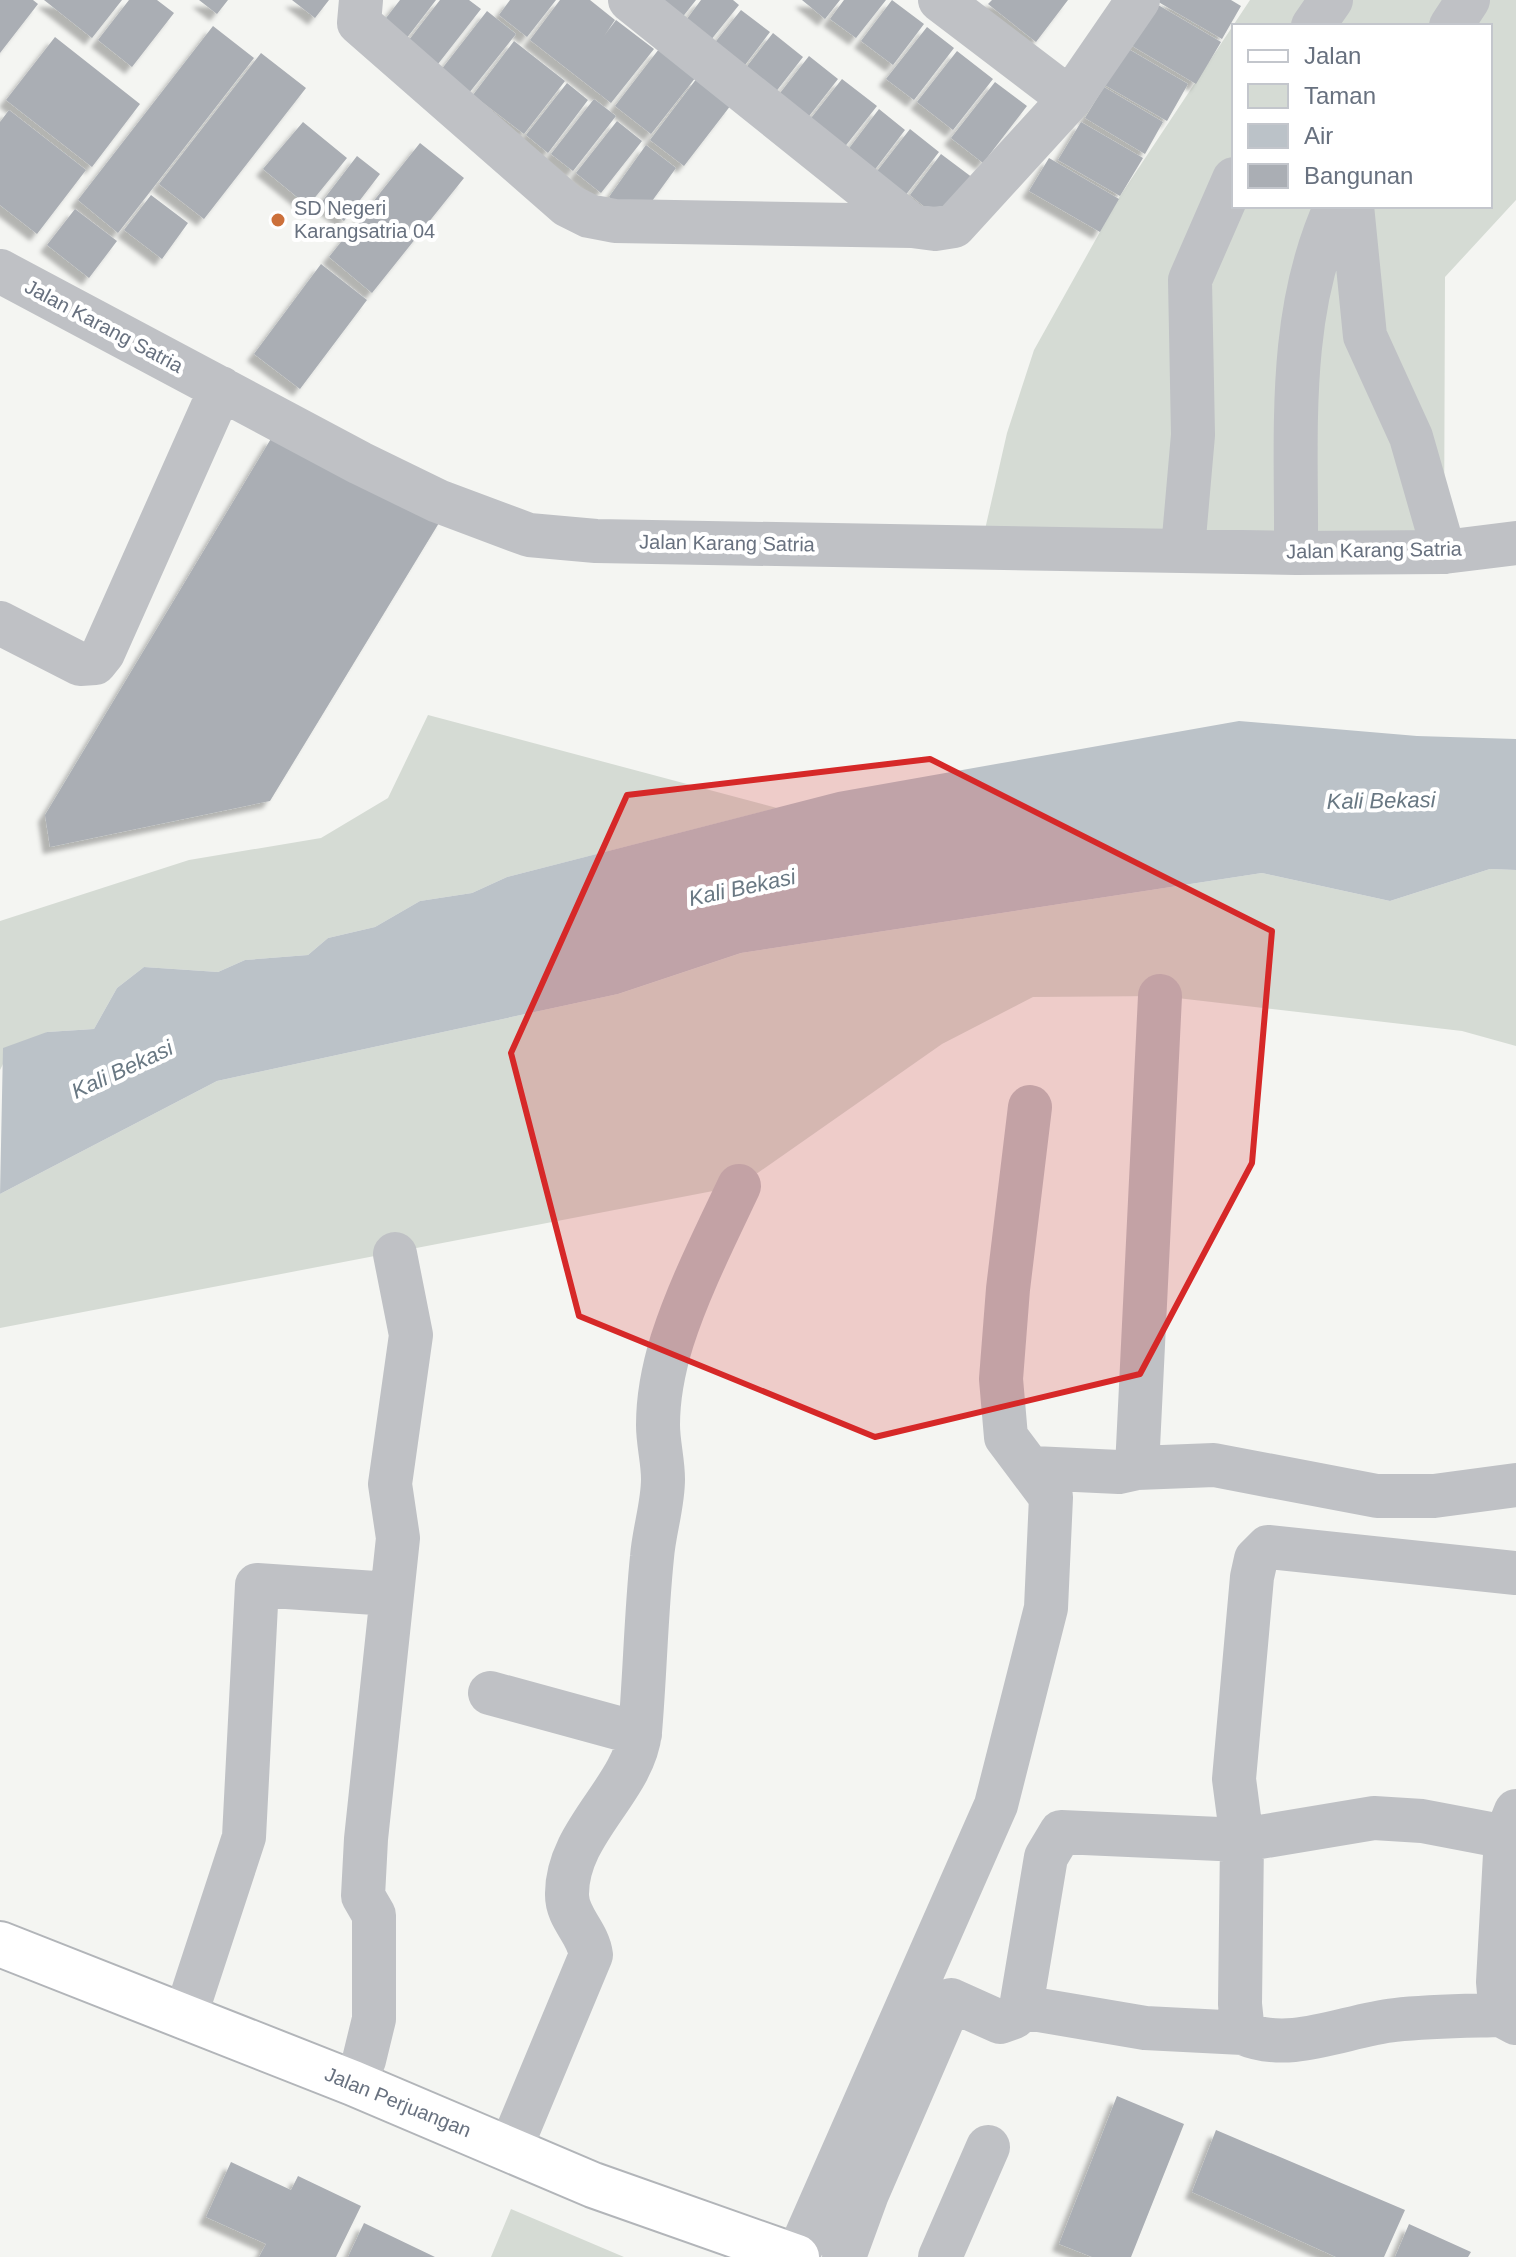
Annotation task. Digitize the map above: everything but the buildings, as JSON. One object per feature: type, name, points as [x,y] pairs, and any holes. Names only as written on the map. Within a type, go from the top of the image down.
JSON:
[{"type":"main road","name":"Jalan Perjuangan","points":[[0,1944],[511,2147],[623,2197],[797,2257]]},
{"type":"street","points":[[361,0],[359,23],[567,205],[589,216],[615,221],[912,226],[935,229],[954,226],[1070,99],[1138,0]]},
{"type":"street","points":[[630,0],[912,226]]},
{"type":"street","points":[[940,0],[1070,99]]},
{"type":"street","points":[[1314,24],[1331,0]]},
{"type":"street","points":[[1452,24],[1468,0]]},
{"type":"street","points":[[1183,549],[1193,435],[1190,280],[1229,197]]},
{"type":"street","points":[[1332,213],[1365,336],[1411,437],[1444,552]]},
{"type":"street","points":[[1296,553],[1297,378],[1301,321],[1332,213]]},
{"type":"street","name":"Jalan Karang Satria","points":[[0,271],[438,501],[529,535],[596,541],[1296,553],[1444,552],[1516,543]]},
{"type":"street","points":[[0,623],[80,664],[95,663],[103,653],[221,388]]},
{"type":"street","points":[[1137,1468],[1160,996]]},
{"type":"street","points":[[797,2257],[996,1805],[1046,1608],[1051,1497],[1033,1468],[1006,1437],[1001,1379],[1008,1289],[1030,1107]]},
{"type":"street","points":[[511,2147],[591,1955],[589,1940],[568,1909],[567,1892],[573,1865],[595,1815],[623,1776],[640,1734],[650,1569],[663,1480],[658,1426],[660,1398],[671,1343],[694,1282],[739,1186]]},
{"type":"street","points":[[353,2083],[364,2060],[374,2019],[374,1915],[363,1896],[390,1594],[398,1538],[390,1484],[411,1335],[395,1254]]},
{"type":"street","points":[[1033,1468],[1074,1473],[1214,1465],[1377,1496],[1434,1496],[1516,1485]]},
{"type":"street","points":[[1243,2033],[1240,2004],[1242,1840],[1234,1779],[1245,1623],[1256,1559],[1268,1547],[1516,1573]]},
{"type":"street","points":[[185,2017],[244,1837],[257,1585],[390,1594]]},
{"type":"street","points":[[490,1693],[640,1734]]},
{"type":"street","points":[[844,2257],[867,2194],[951,2000],[1000,2022],[1014,2017],[1021,2007],[1046,1857],[1061,1832],[1242,1840],[1374,1818],[1513,1828],[1498,1982],[1508,2019],[1395,2020],[1289,2041],[1261,2041],[1243,2033],[1145,2028],[1021,2007]]},
{"type":"street","points":[[940,2257],[988,2147]]},
{"type":"highlighted area","points":[[930,759],[1272,931],[1252,1163],[1140,1374],[875,1437],[579,1316],[511,1053],[627,795]]},
{"type":"green space","points":[[1250,0],[1516,0],[1516,200],[1445,277],[1444,552],[981,547],[1007,433],[1034,350],[1120,196],[1232,27],[1232,208],[1492,208],[1492,24],[1234,24]]},
{"type":"green space","points":[[428,715],[777,808],[507,877],[472,893],[420,901],[375,927],[328,938],[308,955],[245,960],[218,972],[144,967],[117,988],[94,1029],[47,1032],[3,1064],[0,1070],[0,921],[189,860],[321,838],[388,798]]},
{"type":"green space","points":[[1490,869],[1516,870],[1516,1046],[1462,1031],[1160,996],[1033,997],[942,1044],[739,1186],[0,1328],[0,1194],[217,1081],[618,994],[741,953],[1262,873],[1390,901]]},
{"type":"green space","points":[[511,2209],[624,2257],[491,2257]]},
{"type":"water","name":"Kali Bekasi","points":[[1239,721],[1417,736],[1516,739],[1516,870],[1490,869],[1390,901],[1262,873],[741,953],[618,994],[217,1081],[0,1194],[3,1048],[47,1032],[94,1029],[117,988],[144,967],[218,972],[245,960],[308,955],[328,938],[375,927],[420,901],[472,893],[507,877],[838,792]]},
{"type":"place","name":"SD Negeri Karangsatria 04","points":[[278,220]]}]
